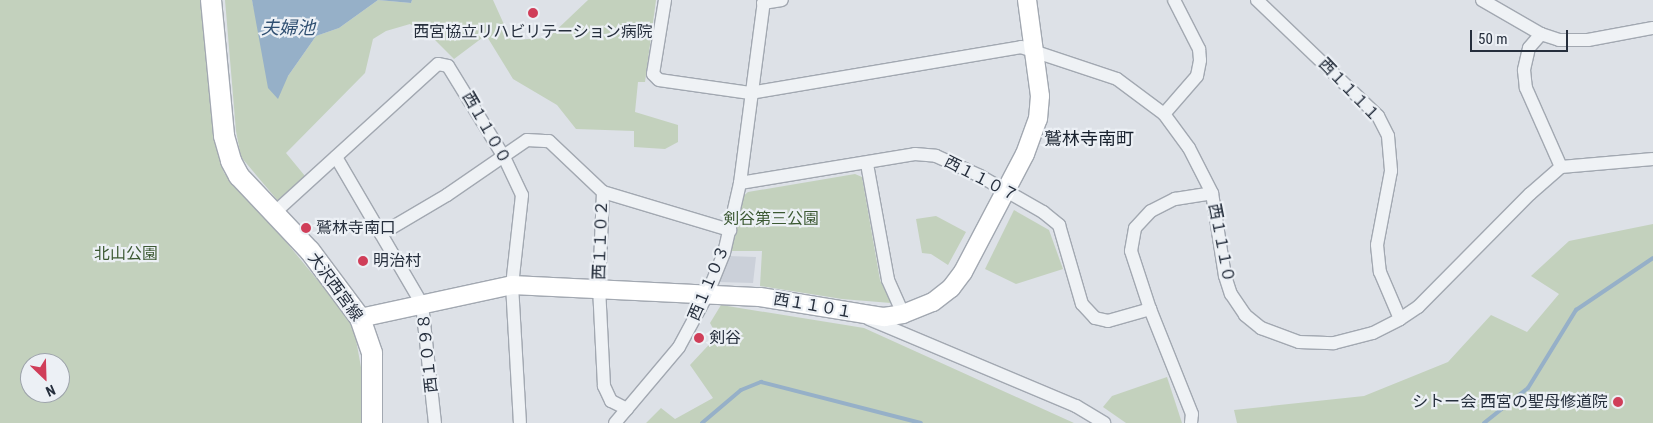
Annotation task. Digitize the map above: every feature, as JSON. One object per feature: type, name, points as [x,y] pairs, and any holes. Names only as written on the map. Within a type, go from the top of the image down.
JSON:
[{"type":"main road","name":"大沢西宮線","points":[[211,0],[224,136],[230,162],[239,176],[310,252],[360,318],[372,354],[372,423]]},
{"type":"street","name":"西１１１０","points":[[665,0],[653,74],[659,80],[750,92],[1021,47],[1117,79],[1164,114],[1189,148],[1212,193],[1225,276],[1231,294],[1245,315],[1262,328],[1298,342],[1334,343],[1373,334],[1400,319],[1418,306],[1530,194],[1561,167]]},
{"type":"street","points":[[763,2],[782,0]]},
{"type":"street","name":"西１１０１","points":[[360,318],[512,285],[760,297],[855,314],[884,317],[903,314],[933,302],[958,280],[1006,192],[1038,119],[1040,96],[1027,0]]},
{"type":"street","points":[[1164,114],[1197,76],[1200,60],[1195,41],[1174,0]]},
{"type":"street","name":"西１１１１","points":[[1257,0],[1378,116],[1388,136],[1391,171],[1377,245],[1380,272],[1400,319]]},
{"type":"street","points":[[1482,0],[1541,34],[1560,40],[1588,40],[1653,28]]},
{"type":"street","name":"西１１０３","points":[[615,423],[679,347],[707,295],[730,230],[740,183],[750,92],[763,2]]},
{"type":"street","points":[[1541,34],[1529,48],[1524,70],[1526,88],[1561,167],[1653,159]]},
{"type":"street","name":"西１１００","points":[[273,214],[438,64],[448,66],[504,157],[522,195],[512,285],[520,423]]},
{"type":"street","points":[[381,234],[504,157],[526,140],[549,141],[603,192]]},
{"type":"street","name":"西１１０７","points":[[740,183],[867,164],[915,154],[931,155],[980,176],[1043,212],[1058,225],[1082,304],[1095,318],[1108,321],[1150,309]]},
{"type":"street","name":"西１０９８","points":[[336,157],[422,304],[435,423]]},
{"type":"street","points":[[867,164],[888,280],[903,314]]},
{"type":"street","name":"西１１０２","points":[[626,410],[610,401],[604,386],[599,288],[603,192],[730,230]]},
{"type":"street","points":[[1191,423],[1192,414],[1150,309],[1131,251],[1135,228],[1151,211],[1175,199],[1212,193]]},
{"type":"street","points":[[855,314],[1076,406],[1104,423]]},
{"type":"shaded area","points":[[728,256],[756,257],[753,283],[718,282]]},
{"type":"green space","name":"北山公園","points":[[0,0],[204,0],[215,136],[224,173],[239,185],[353,323],[364,384],[362,423],[0,423]]},
{"type":"green space","points":[[225,0],[252,0],[260,35],[288,76],[316,36],[339,28],[378,0],[411,3],[412,0],[493,0],[511,40],[548,38],[588,0],[656,0],[645,82],[638,82],[635,112],[678,125],[678,142],[665,149],[634,147],[634,131],[576,129],[557,105],[513,79],[486,35],[454,59],[427,32],[410,24],[386,31],[373,39],[365,73],[286,153],[305,176],[279,202],[241,157],[236,131]]},
{"type":"green space","name":"剣谷第三公園","points":[[855,174],[862,177],[880,280],[891,303],[842,299],[760,286],[762,251],[731,251],[741,198],[748,192]]},
{"type":"green space","points":[[1014,210],[1049,230],[1063,269],[1016,284],[985,269]]},
{"type":"green space","points":[[936,216],[966,232],[948,265],[931,254],[922,253],[916,219]]},
{"type":"green space","points":[[1653,224],[1653,423],[1237,423],[1234,410],[1364,396],[1448,362],[1491,315],[1527,332],[1559,294],[1531,276],[1569,241]]},
{"type":"green space","points":[[721,305],[864,328],[1074,423],[646,423],[661,408],[675,419],[713,398],[690,365],[717,336],[710,323]]},
{"type":"green space","points":[[1167,377],[1182,423],[1126,423],[1103,407],[1112,396]]},
{"type":"water","name":"夫婦池","points":[[252,0],[378,0],[339,28],[316,36],[288,76],[278,99],[268,88]]},
{"type":"water","points":[[378,0],[412,0],[411,3]]},
{"type":"waterway","points":[[1484,423],[1528,388],[1576,310],[1653,258]]},
{"type":"waterway","points":[[702,423],[741,390],[761,382],[921,423]]},
{"type":"place","name":"西宮協立リハビリテーション病院","points":[[533,13]]},
{"type":"place","name":"鷲林寺南口","points":[[306,228]]},
{"type":"place","name":"明治村","points":[[363,261]]},
{"type":"place","name":"剣谷","points":[[699,338]]},
{"type":"place","name":"シトー会 西宮の聖母修道院","points":[[1618,402]]},
{"type":"district","name":"鷲林寺南町","points":[[1089,139]]}]
